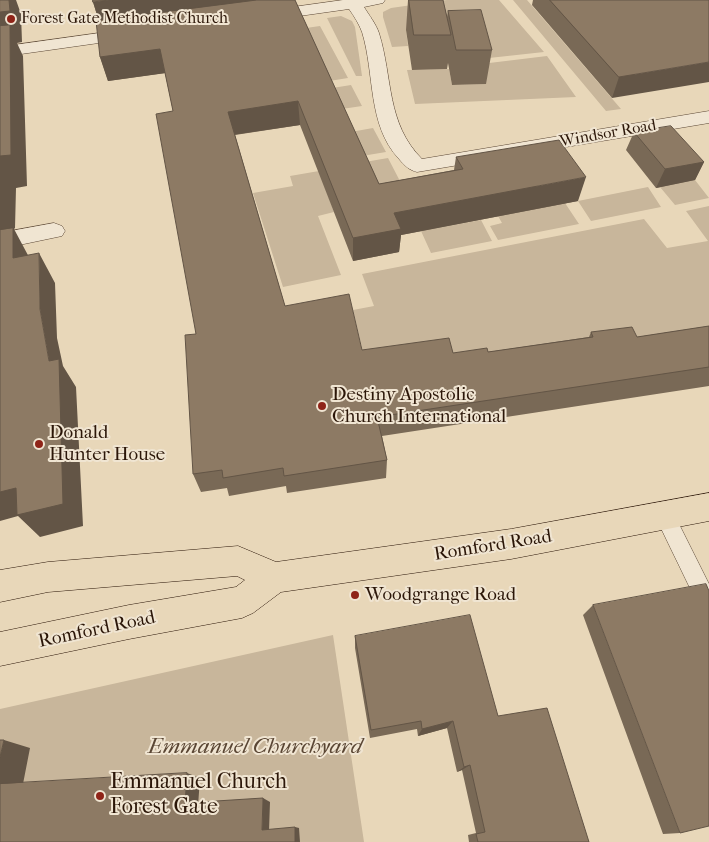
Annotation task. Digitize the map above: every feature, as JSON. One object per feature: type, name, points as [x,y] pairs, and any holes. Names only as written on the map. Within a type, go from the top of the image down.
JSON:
[{"type":"main road","name":"Romford Road","points":[[0,649],[129,622],[242,602],[275,578],[511,544],[709,507]]},
{"type":"main road","points":[[0,586],[48,577],[238,561],[275,578]]},
{"type":"street","points":[[249,18],[377,0]]},
{"type":"street","name":"Windsor Road","points":[[354,3],[370,32],[387,122],[406,156],[417,166],[709,117]]},
{"type":"street","points":[[0,52],[147,32]]},
{"type":"street","points":[[0,240],[54,231]]},
{"type":"lane","points":[[665,516],[709,606]]},
{"type":"green space","points":[[447,0],[499,0],[544,52],[489,58],[406,30],[408,46],[392,47],[383,12],[391,8]]},
{"type":"green space","points":[[513,0],[527,0],[621,109],[606,111]]},
{"type":"green space","points":[[341,16],[352,21],[355,27],[362,76],[356,76],[327,18]]},
{"type":"green space","points":[[320,26],[348,78],[323,82],[299,29]]},
{"type":"green space","points":[[547,56],[576,97],[415,104],[407,70],[449,69],[452,85],[486,84],[481,64]]},
{"type":"green space","points":[[351,85],[362,106],[335,110],[326,89]]},
{"type":"green space","points":[[373,128],[386,152],[356,157],[345,133]]},
{"type":"green space","points":[[388,158],[402,185],[371,191],[359,163]]},
{"type":"green space","points":[[319,171],[334,212],[318,216],[341,275],[283,287],[253,193],[293,186],[290,176]]},
{"type":"green space","points":[[695,180],[709,198],[675,205],[660,187]]},
{"type":"green space","points":[[648,187],[661,207],[591,221],[578,201]]},
{"type":"green space","points":[[565,203],[579,224],[498,240],[490,226],[502,223],[498,216]]},
{"type":"green space","points":[[709,206],[709,347],[371,386],[353,310],[374,306],[362,274],[644,219],[667,248],[708,241],[686,211]]},
{"type":"green space","points":[[481,220],[492,241],[431,253],[421,231]]},
{"type":"green space","name":"Emmanuel Churchyard","points":[[333,635],[364,842],[0,842],[0,709]]},
{"type":"building","points":[[0,0],[9,0],[10,11],[0,12]]},
{"type":"building","points":[[93,0],[109,0],[93,2]]},
{"type":"building","points":[[257,0],[295,0],[379,184],[463,169],[456,157],[559,140],[586,177],[394,213],[401,229],[353,238],[298,101],[228,112],[285,306],[349,294],[362,350],[449,338],[453,353],[487,348],[488,352],[593,337],[591,332],[632,327],[637,337],[709,326],[709,367],[377,417],[387,460],[284,476],[283,468],[223,478],[222,470],[193,474],[185,335],[196,334],[156,114],[173,111],[160,49],[100,57],[96,21]]},
{"type":"building","points":[[409,0],[443,0],[451,35],[414,35]]},
{"type":"building","points":[[550,0],[709,0],[709,62],[619,77]]},
{"type":"building","points":[[481,10],[492,50],[456,50],[448,11]]},
{"type":"building","points":[[10,25],[11,155],[0,156],[0,26]]},
{"type":"building","points":[[671,126],[704,162],[665,169],[634,132]]},
{"type":"building","name":"Donald Hunter House","points":[[13,228],[13,258],[39,253],[40,309],[49,361],[59,359],[63,504],[17,515],[16,488],[0,492],[0,230]]},
{"type":"building","points":[[706,584],[709,591],[709,826],[680,833],[593,605]]},
{"type":"building","points":[[470,615],[498,716],[547,708],[589,842],[478,842],[476,834],[485,832],[470,765],[464,767],[453,721],[422,729],[421,721],[371,730],[355,636]]},
{"type":"building","points":[[0,740],[4,740],[0,757]]},
{"type":"building","name":"Emmanuel Church Forest Gate","points":[[187,773],[185,803],[263,798],[262,830],[295,827],[295,842],[0,842],[0,784]]},
{"type":"place","name":"Forest Gate Methodist Church","points":[[11,19]]},
{"type":"place","name":"Destiny Apostolic Church International","points":[[322,406]]},
{"type":"place","name":"Donald Hunter House","points":[[39,444]]},
{"type":"place","name":"Woodgrange Road","points":[[355,595]]},
{"type":"place","name":"Emmanuel Church Forest Gate","points":[[100,796]]}]
